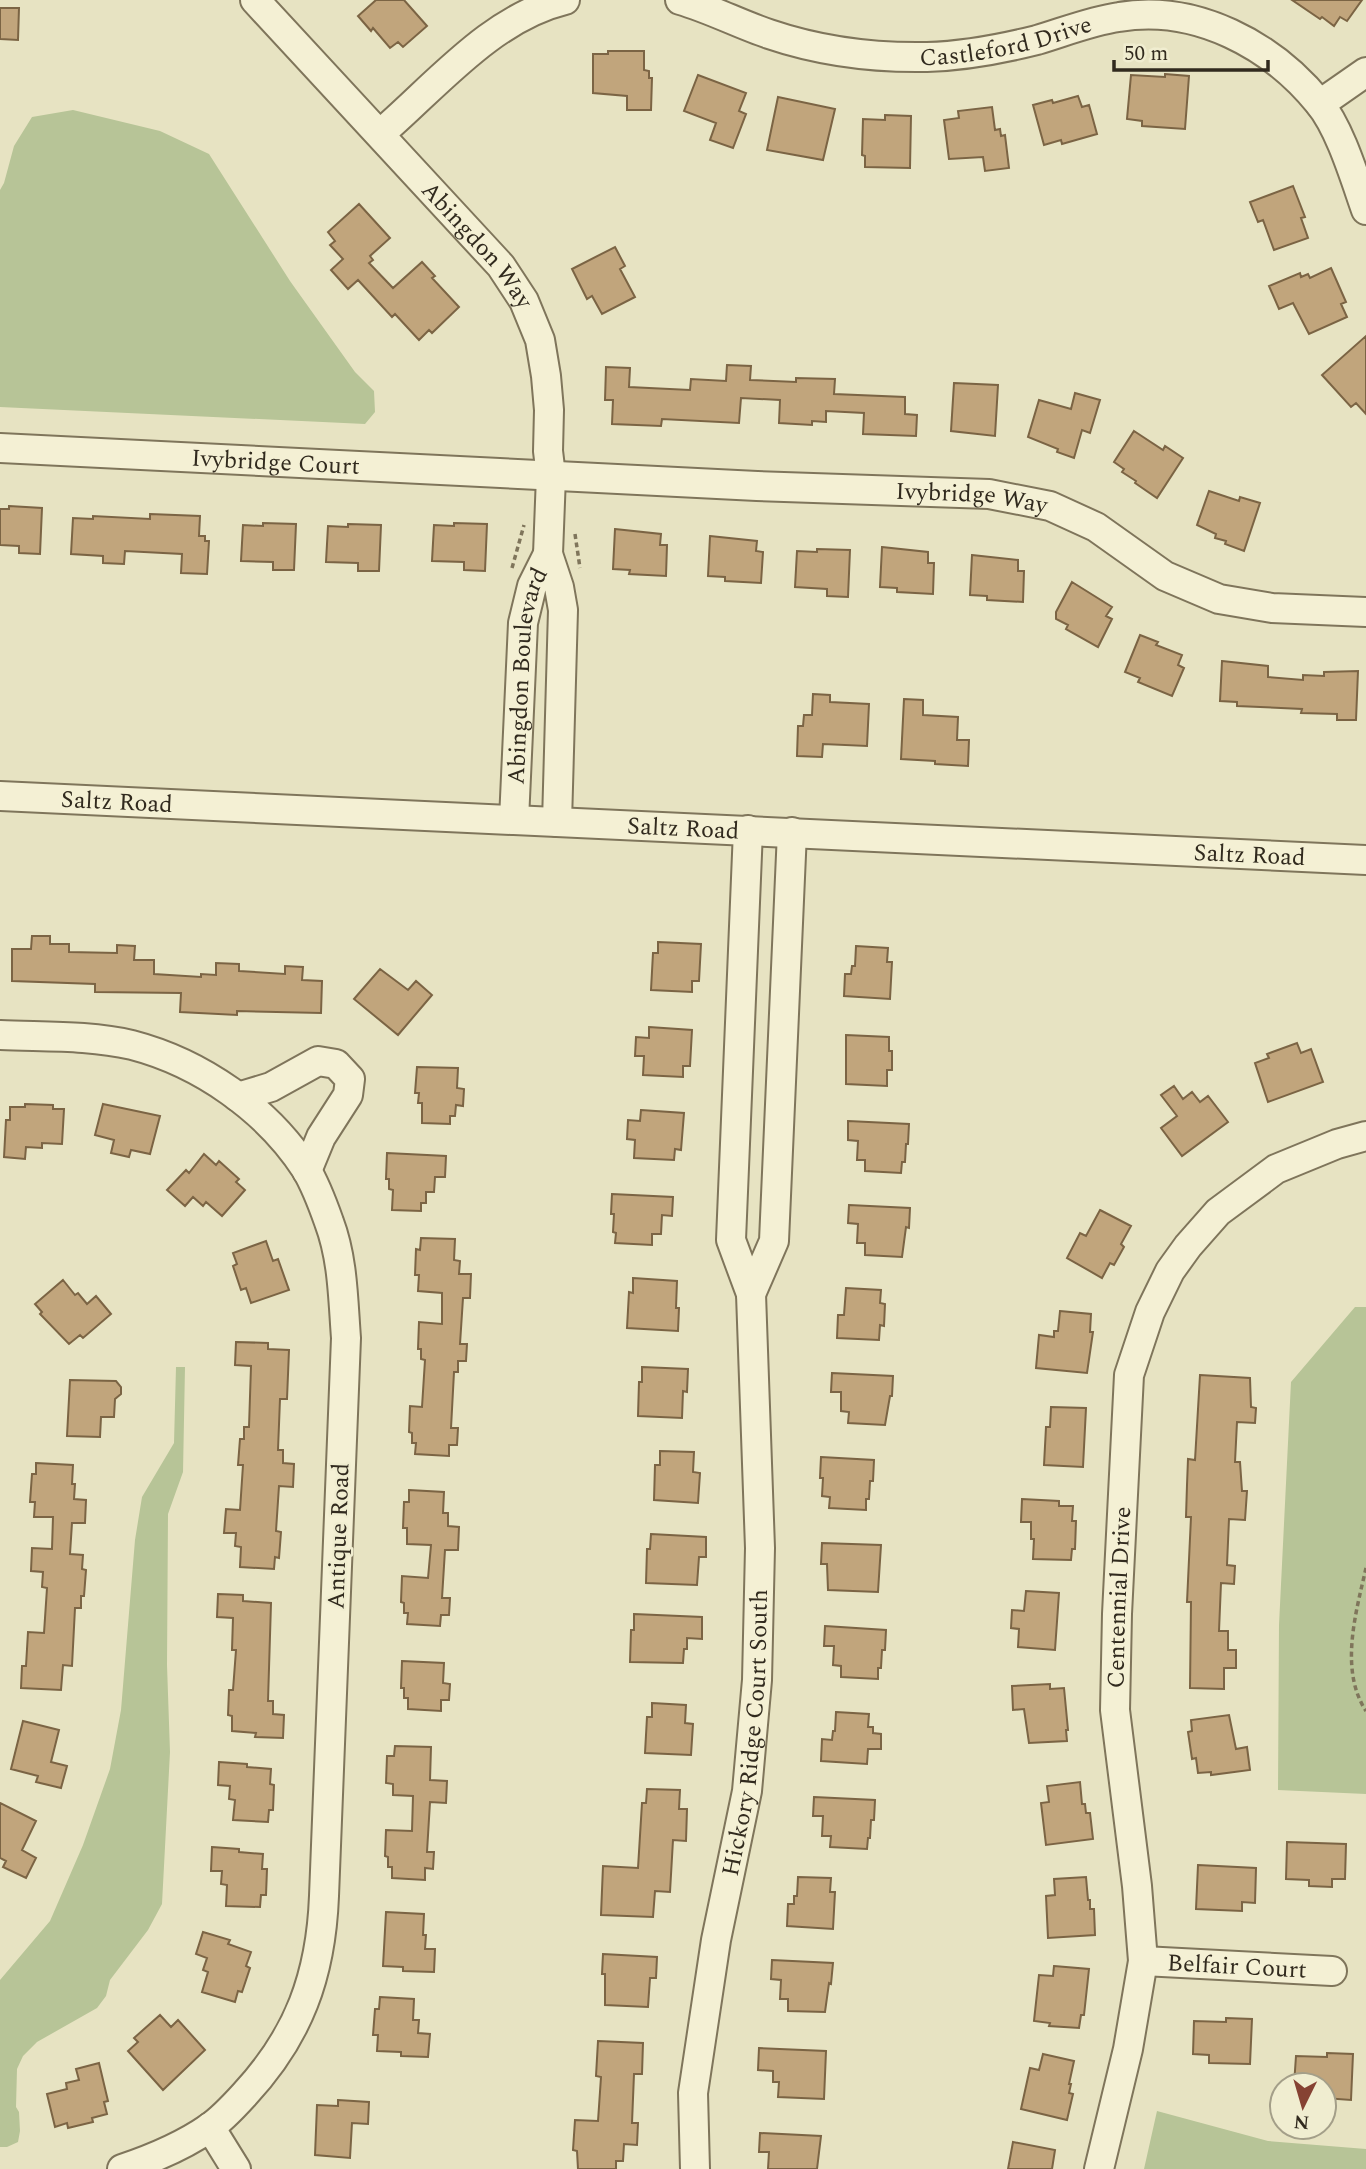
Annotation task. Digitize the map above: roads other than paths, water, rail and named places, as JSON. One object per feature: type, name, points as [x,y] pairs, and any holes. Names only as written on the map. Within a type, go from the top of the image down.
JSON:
[{"type":"street","name":"Abingdon Way","points":[[255,0],[501,266],[524,301],[540,340],[546,376],[551,476],[548,554]]},
{"type":"street","points":[[380,134],[486,39],[525,14],[565,0]]},
{"type":"street","name":"Castleford Drive","points":[[680,0],[770,35],[796,42],[831,50],[895,57],[975,53],[1119,17],[1150,15],[1219,28],[1260,49],[1292,74],[1320,104],[1343,146],[1366,210]]},
{"type":"street","points":[[1320,104],[1366,72]]},
{"type":"street","name":"Ivybridge Court","points":[[0,448],[551,476]]},
{"type":"street","name":"Ivybridge Way","points":[[551,476],[989,494],[1050,506],[1073,516],[1096,527],[1165,576],[1219,599],[1272,608],[1366,612]]},
{"type":"street","name":"Abingdon Boulevard","points":[[514,820],[523,623],[532,586],[548,554]]},
{"type":"street","name":"Abingdon Boulevard","points":[[548,554],[563,610],[557,822]]},
{"type":"street","name":"Saltz Road","points":[[0,796],[1366,859]]},
{"type":"street","name":"Hickory Ridge Court South","points":[[695,2169],[693,2092],[716,1940],[747,1791],[757,1680],[760,1548],[751,1294],[731,1240],[748,830]]},
{"type":"street","name":"Hickory Ridge Court South","points":[[751,1294],[774,1241],[792,832]]},
{"type":"street","name":"Antique Road","points":[[0,1035],[78,1038],[132,1045],[188,1066],[239,1097],[281,1138],[307,1171],[330,1224],[340,1268],[346,1338],[323,1926],[315,1973],[289,2035],[258,2080],[210,2127],[154,2158],[122,2169]]},
{"type":"street","points":[[239,1097],[271,1087],[318,1061],[336,1064],[349,1079],[348,1095],[321,1137],[307,1171]]},
{"type":"street","points":[[736,1136],[779,1137]]},
{"type":"street","name":"Centennial Drive","points":[[1099,2169],[1128,2049],[1143,1961],[1137,1886],[1115,1710],[1129,1375],[1150,1312],[1170,1272],[1188,1246],[1218,1212],[1276,1169],[1337,1144],[1366,1136]]},
{"type":"street","name":"Belfair Court","points":[[1143,1961],[1332,1971]]},
{"type":"street","points":[[210,2127],[236,2169]]}]
